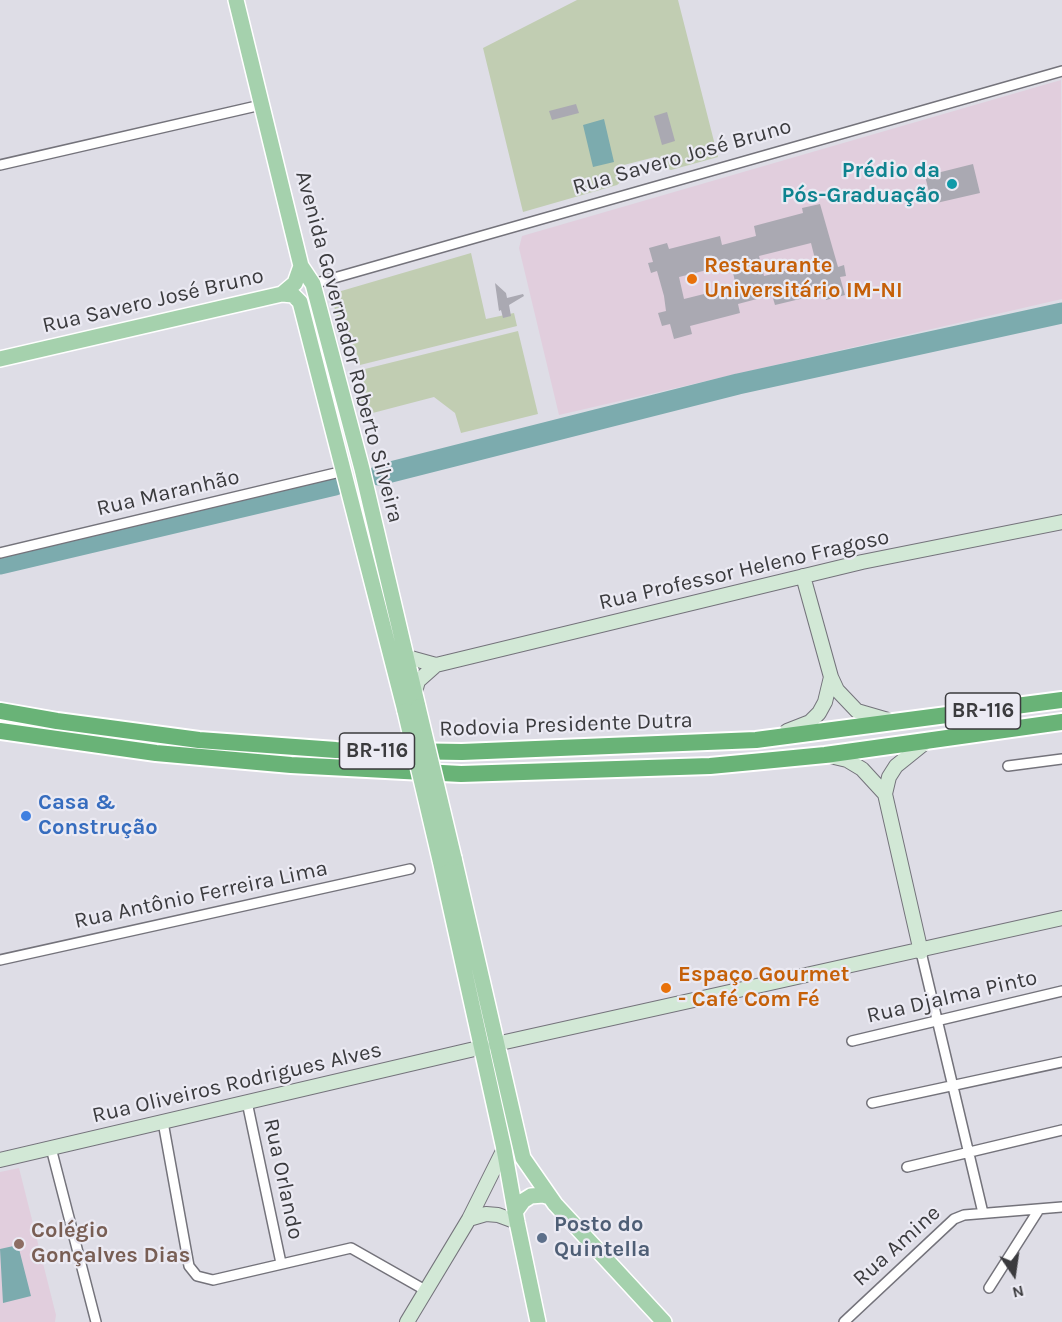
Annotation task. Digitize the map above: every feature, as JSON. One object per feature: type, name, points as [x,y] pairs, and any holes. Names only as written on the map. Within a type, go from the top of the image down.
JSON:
[{"type":"highway","name":"Rodovia Presidente Dutra","points":[[0,711],[199,740],[380,752],[462,752],[756,740],[1062,700]]},
{"type":"highway","name":"Rodovia Presidente Dutra","points":[[0,731],[156,753],[392,772],[461,774],[710,766],[825,755],[1062,722]]},
{"type":"main road","name":"Avenida Governador Roberto Silveira","points":[[236,0],[301,266],[313,284],[362,469],[415,692],[412,709]]},
{"type":"main road","name":"Rua Savero José Bruno","points":[[0,359],[282,294],[295,283],[301,266]]},
{"type":"main road","name":"Avenida Governador Roberto Silveira","points":[[282,294],[293,295],[300,302],[344,471],[412,709]]},
{"type":"main road","name":"Rua Professor Heleno Fragoso","points":[[407,657],[436,665],[803,576],[1062,522]]},
{"type":"main road","points":[[803,576],[831,678],[845,701],[857,711],[877,719],[905,722]]},
{"type":"main road","points":[[415,692],[418,681],[436,665]]},
{"type":"main road","points":[[756,740],[800,728],[815,719],[825,702],[831,678]]},
{"type":"main road","points":[[412,709],[511,1147],[516,1217],[538,1322]]},
{"type":"main road","points":[[921,951],[885,794],[889,777],[896,766],[927,741]]},
{"type":"main road","points":[[825,755],[856,765],[869,775],[885,794]]},
{"type":"main road","name":"Rua Oliveiros Rodrigues Alves","points":[[0,1160],[489,1046],[1062,918]]},
{"type":"main road","points":[[511,1147],[550,1197],[664,1322]]},
{"type":"main road","points":[[407,1322],[511,1147]]},
{"type":"main road","points":[[516,1217],[523,1200],[543,1194],[550,1197]]},
{"type":"main road","points":[[469,1219],[486,1214],[516,1217]]},
{"type":"street","name":"Rua Savero José Bruno","points":[[313,284],[1062,71]]},
{"type":"street","points":[[0,165],[261,105]]},
{"type":"street","name":"Rua Maranhão","points":[[0,553],[344,471]]},
{"type":"street","points":[[1008,766],[1062,759]]},
{"type":"street","name":"Rua Antônio Ferreira Lima","points":[[0,960],[410,869]]},
{"type":"street","points":[[921,951],[983,1213]]},
{"type":"street","name":"Rua Djalma Pinto","points":[[852,1041],[1062,991]]},
{"type":"street","points":[[872,1103],[1062,1062]]},
{"type":"street","name":"Rua Orlando","points":[[247,1102],[281,1263]]},
{"type":"street","points":[[163,1122],[189,1266],[193,1274],[213,1280],[351,1248],[425,1290]]},
{"type":"street","points":[[907,1167],[1062,1130]]},
{"type":"street","points":[[51,1148],[96,1322]]},
{"type":"street","name":"Rua Amine","points":[[844,1322],[949,1222],[964,1215],[1062,1207]]},
{"type":"street","points":[[989,1288],[1038,1210]]},
{"type":"shaded area","points":[[1061,80],[1062,299],[559,415],[519,248],[522,236]]},
{"type":"shaded area","name":"Colégio Gonçalves Dias","points":[[19,1168],[56,1315],[55,1322],[0,1322],[0,1172]]},
{"type":"green space","points":[[577,0],[678,0],[718,157],[671,170],[660,166],[655,157],[624,165],[624,179],[617,185],[523,212],[483,48]]},
{"type":"green space","points":[[471,253],[486,319],[514,313],[517,326],[360,365],[357,354],[344,346],[331,294]]},
{"type":"green space","points":[[518,331],[538,414],[461,433],[455,413],[434,397],[365,415],[359,392],[364,383],[361,370]]},
{"type":"water","points":[[604,119],[614,162],[593,167],[583,125]]},
{"type":"water","points":[[18,1245],[31,1296],[3,1303],[0,1249]]},
{"type":"building","points":[[576,104],[579,113],[552,120],[549,111]]},
{"type":"building","points":[[667,112],[675,141],[662,145],[654,116]]},
{"type":"building","name":"Prédio da Pós-Graduação","points":[[973,164],[980,193],[932,204],[925,176]]},
{"type":"building","points":[[820,204],[838,267],[844,265],[846,276],[840,277],[845,295],[826,300],[825,293],[775,305],[772,295],[738,304],[740,313],[690,326],[692,334],[674,339],[670,324],[662,326],[658,313],[666,311],[664,296],[657,271],[651,273],[648,263],[653,262],[649,248],[667,243],[669,249],[720,236],[722,245],[756,236],[754,226],[803,213],[802,208]],"holes":[[[811,243],[816,263],[764,276],[759,256]],[[731,264],[736,286],[684,299],[679,277]]]},
{"type":"building","points":[[495,283],[506,293],[507,298],[523,294],[524,296],[509,305],[511,316],[503,318],[501,310],[499,311]]},
{"type":"waterway","points":[[379,475],[738,384],[1062,313]]},
{"type":"waterway","points":[[0,564],[335,485]]},
{"type":"place","name":"Prédio da Pós-Graduação","points":[[952,184]]},
{"type":"place","name":"Restaurante Universitário IM-NI","points":[[692,279]]},
{"type":"place","name":"Casa & Construção","points":[[26,816]]},
{"type":"place","name":"Espaço Gourmet - Café Com Fé","points":[[666,988]]},
{"type":"place","name":"Posto do Quintella","points":[[542,1238]]},
{"type":"place","name":"Colégio Gonçalves Dias","points":[[19,1244]]}]
